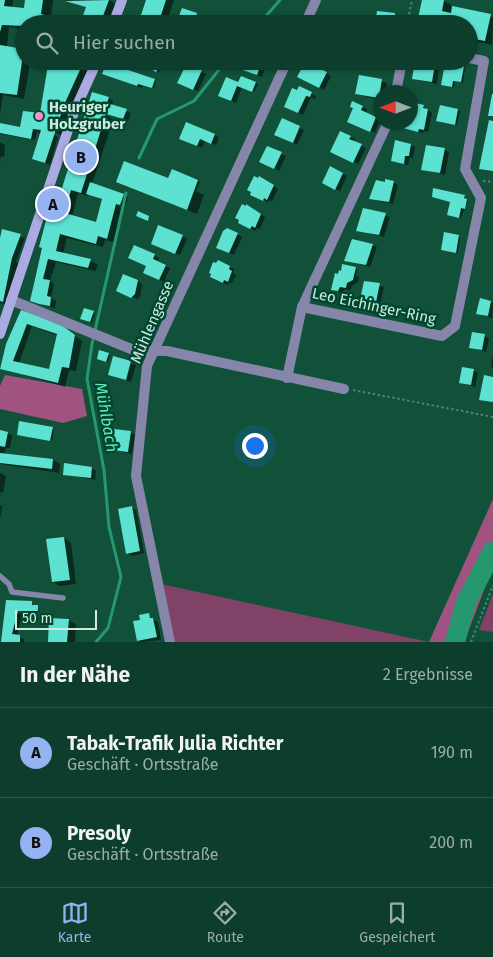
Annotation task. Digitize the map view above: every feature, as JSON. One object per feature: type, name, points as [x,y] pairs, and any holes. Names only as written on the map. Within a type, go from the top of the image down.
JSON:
[{"type":"street","points":[[116,15],[122,0]]},
{"type":"street","points":[[309,15],[316,0]]},
{"type":"street","name":"Leo Eichinger-Ring","points":[[384,130],[302,307],[442,336],[456,326],[482,198],[466,169],[489,62]]},
{"type":"street","points":[[0,334],[74,112],[93,70]]},
{"type":"street","name":"Mühlengasse","points":[[170,642],[136,476],[147,366],[284,70]]},
{"type":"street","points":[[397,85],[400,70]]},
{"type":"street","points":[[11,300],[136,351],[167,351],[287,378],[344,388]]},
{"type":"street","points":[[287,378],[302,307]]},
{"type":"lane","points":[[0,576],[9,584],[12,592],[63,598]]},
{"type":"path","points":[[409,15],[412,0]]},
{"type":"path","points":[[344,388],[493,418]]},
{"type":"path","points":[[471,642],[493,585]]},
{"type":"shaded area","points":[[5,375],[82,389],[87,416],[63,423],[0,409],[0,386]]},
{"type":"shaded area","points":[[493,499],[493,567],[464,642],[429,642]]},
{"type":"shaded area","points":[[161,584],[429,642],[175,642]]},
{"type":"shaded area","points":[[493,594],[493,632],[479,630]]},
{"type":"building","points":[[0,0],[5,0],[4,6],[24,8],[25,0],[43,0],[41,14],[44,15],[15,15],[15,26],[2,25],[0,32]]},
{"type":"building","points":[[109,0],[103,15],[83,15],[86,7],[65,1]]},
{"type":"building","points":[[146,0],[166,0],[161,15],[141,15]]},
{"type":"building","points":[[422,0],[444,0],[442,11],[451,13],[452,6],[491,14],[485,41],[478,40],[478,15],[419,15]]},
{"type":"building","points":[[182,8],[197,13],[197,15],[179,15]]},
{"type":"building","points":[[377,11],[395,13],[395,15],[376,15]]},
{"type":"building","points":[[0,45],[15,48],[15,70],[21,70],[17,95],[0,93]]},
{"type":"building","points":[[47,70],[80,70],[64,105],[45,163],[32,159],[41,130],[33,129],[31,139],[0,133],[0,123],[20,127],[23,111],[40,113]]},
{"type":"building","points":[[104,70],[128,70],[155,79],[152,88],[138,84],[137,86],[102,74]]},
{"type":"building","points":[[184,70],[202,70],[193,90],[177,83]]},
{"type":"building","points":[[243,70],[259,70],[257,75]]},
{"type":"building","points":[[301,70],[323,70],[327,72],[319,88],[297,77]]},
{"type":"building","points":[[414,70],[434,70],[432,82],[412,79]]},
{"type":"building","points":[[444,70],[463,70],[461,82],[453,81],[452,87],[441,85]]},
{"type":"building","points":[[359,75],[382,79],[381,85],[373,85],[373,97],[355,94]]},
{"type":"building","points":[[241,76],[256,82],[252,92],[237,86],[231,101],[218,96],[226,77],[238,82]]},
{"type":"building","points":[[299,86],[312,92],[310,97],[306,96],[298,113],[284,107],[292,88],[297,90]]},
{"type":"building","points":[[92,92],[109,97],[107,103],[127,109],[123,119],[106,114],[81,193],[71,190],[65,213],[96,222],[102,199],[86,194],[90,182],[124,194],[120,205],[116,204],[107,239],[98,236],[96,244],[60,234],[56,251],[91,259],[88,268],[48,259],[43,279],[50,280],[47,296],[51,297],[50,306],[39,304],[30,301],[42,248],[39,247],[55,186],[62,188]]},
{"type":"building","points":[[492,94],[493,116],[488,116]]},
{"type":"building","points":[[352,101],[363,106],[361,110],[373,116],[373,124],[370,132],[347,122],[353,108],[350,107]]},
{"type":"building","points":[[418,104],[424,105],[423,108],[428,109],[424,130],[419,129],[418,132],[410,130],[418,130]]},
{"type":"building","points":[[440,105],[458,109],[455,125],[436,121]]},
{"type":"building","points":[[282,118],[300,126],[293,143],[274,135]]},
{"type":"building","points":[[489,120],[493,121],[493,171],[479,169]]},
{"type":"building","points":[[186,122],[215,134],[211,144],[200,139],[197,146],[179,139]]},
{"type":"building","points":[[340,131],[351,136],[349,139],[362,144],[353,163],[330,152]]},
{"type":"building","points":[[395,140],[411,144],[409,156],[405,156],[404,164],[391,161]]},
{"type":"building","points":[[426,145],[445,148],[440,173],[421,170]]},
{"type":"building","points":[[267,146],[282,152],[274,169],[259,162]]},
{"type":"building","points":[[124,161],[168,178],[172,169],[198,180],[187,210],[116,182]]},
{"type":"building","points":[[330,166],[343,173],[335,190],[322,183]]},
{"type":"building","points":[[254,176],[258,178],[259,176],[274,185],[267,200],[264,198],[263,201],[250,195],[251,192],[247,190]]},
{"type":"building","points":[[385,179],[394,181],[389,202],[369,199],[376,180],[385,182]]},
{"type":"building","points":[[433,188],[465,195],[464,198],[467,199],[465,209],[461,208],[459,218],[447,215],[450,202],[432,197]]},
{"type":"building","points":[[242,204],[246,206],[246,204],[261,214],[255,228],[252,226],[250,229],[238,223],[239,220],[235,218]]},
{"type":"building","points":[[363,208],[386,213],[379,235],[356,231]]},
{"type":"building","points":[[138,211],[149,216],[148,221],[136,216]]},
{"type":"building","points":[[158,225],[183,235],[175,254],[151,244]]},
{"type":"building","points":[[227,228],[238,233],[229,253],[216,248],[223,231]]},
{"type":"building","points":[[2,229],[21,234],[12,258],[3,302],[0,301],[0,238]]},
{"type":"building","points":[[444,232],[459,235],[456,253],[441,250]]},
{"type":"building","points":[[352,239],[373,244],[366,265],[344,261]]},
{"type":"building","points":[[134,245],[155,254],[153,259],[166,265],[159,280],[143,273],[146,266],[128,258]]},
{"type":"building","points":[[218,260],[230,266],[229,269],[232,271],[228,282],[224,280],[223,283],[210,277],[211,274],[209,273],[213,262],[216,263]]},
{"type":"building","points":[[342,264],[356,267],[353,280],[347,283],[346,288],[340,287],[338,291],[331,290],[335,273],[338,274],[339,270],[341,271]]},
{"type":"building","points":[[123,274],[138,280],[135,294],[131,298],[116,291]]},
{"type":"building","points":[[364,281],[380,283],[375,307],[359,304]]},
{"type":"building","points":[[480,298],[491,301],[488,316],[476,314]]},
{"type":"building","points":[[84,308],[94,311],[90,322],[80,319]]},
{"type":"building","points":[[21,310],[59,323],[75,335],[69,368],[62,367],[58,383],[0,369],[6,344]],"holes":[[[27,324],[57,334],[49,369],[13,361]]]},
{"type":"building","points":[[472,332],[485,334],[482,350],[469,348]]},
{"type":"building","points":[[99,350],[109,353],[106,362],[97,359]]},
{"type":"building","points":[[113,356],[131,361],[126,380],[108,375]]},
{"type":"building","points":[[462,367],[474,369],[471,385],[459,383]]},
{"type":"building","points":[[484,375],[493,377],[493,402],[479,400]]},
{"type":"building","points":[[19,421],[53,427],[50,441],[17,435]]},
{"type":"building","points":[[114,429],[131,431],[128,452],[111,450]]},
{"type":"building","points":[[0,430],[8,432],[5,447],[0,446]]},
{"type":"building","points":[[0,453],[53,459],[52,469],[0,463]]},
{"type":"building","points":[[64,463],[92,467],[91,478],[63,475]]},
{"type":"building","points":[[132,506],[140,551],[126,554],[118,509]]},
{"type":"building","points":[[64,537],[70,580],[52,582],[46,539]]},
{"type":"building","points":[[6,600],[32,601],[32,605],[38,605],[38,611],[18,611],[12,634],[20,635],[20,642],[1,642]]},
{"type":"building","points":[[149,613],[150,618],[153,618],[157,637],[137,641],[133,621],[140,620],[139,615]]},
{"type":"building","points":[[49,618],[69,619],[67,642],[48,642]]},
{"type":"waterway","name":"Mühlbach","points":[[267,15],[280,0]]},
{"type":"waterway","name":"Mühlbach","points":[[139,158],[157,119],[194,101],[219,70]]},
{"type":"waterway","name":"Mühlbach","points":[[96,642],[108,628],[121,577],[109,527],[104,470],[87,379],[92,344],[126,193]]},
{"type":"waterway","points":[[455,642],[466,602],[493,551]]},
{"type":"place","name":"Heuriger Holzgruber","points":[[39,116]]},
{"type":"place","name":"Presoly","points":[[81,157]]},
{"type":"place","name":"Tabak-Trafik Julia Richter","points":[[53,204]]}]
